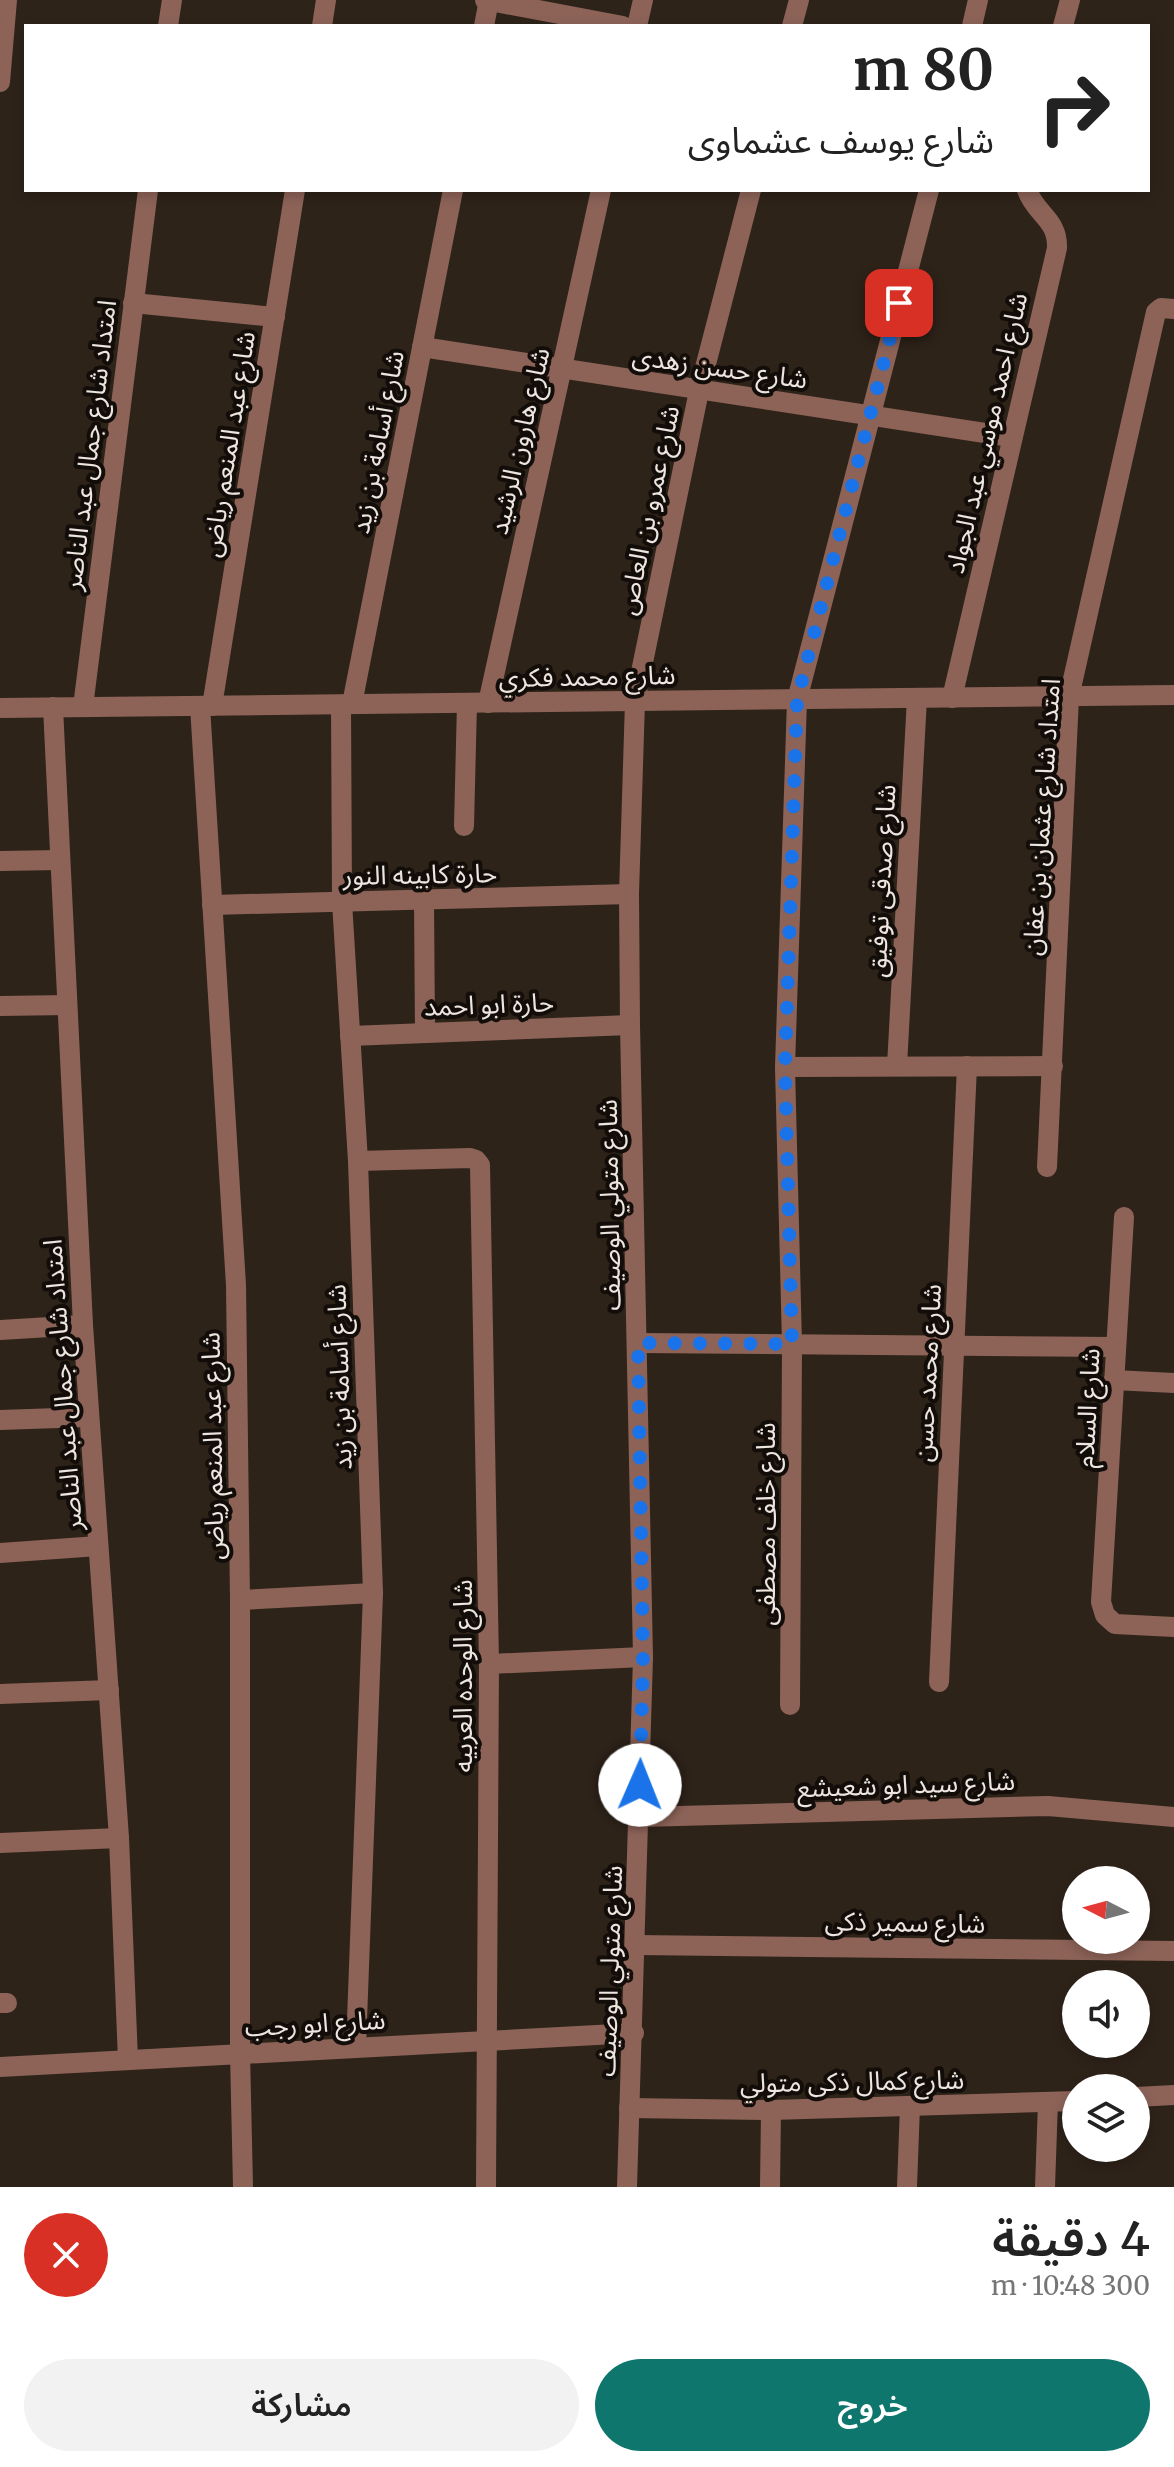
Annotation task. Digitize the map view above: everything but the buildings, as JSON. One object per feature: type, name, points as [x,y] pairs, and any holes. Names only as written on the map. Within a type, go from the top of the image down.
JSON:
[{"type":"street","points":[[0,82],[7,0]]},
{"type":"street","points":[[168,24],[172,0]]},
{"type":"street","points":[[322,24],[326,0]]},
{"type":"street","points":[[484,24],[488,0],[613,24]]},
{"type":"street","points":[[637,24],[643,0]]},
{"type":"street","points":[[793,24],[799,0]]},
{"type":"street","points":[[972,24],[978,0]]},
{"type":"street","points":[[1064,24],[1070,0]]},
{"type":"street","name":"امتداد شارع جمال عبد الناصر","points":[[83,707],[148,192]]},
{"type":"street","name":"شارع عبد المنعم رياض","points":[[243,2187],[236,1285],[212,905],[206,706],[295,192]]},
{"type":"street","name":"شارع أسامة بن زيد","points":[[356,2047],[373,1593],[358,1161],[342,902],[346,704],[453,192]]},
{"type":"street","name":"شارع هارون الرشيد","points":[[464,826],[478,703],[562,370],[601,192]]},
{"type":"street","name":"شارع عمرو بن العاص","points":[[635,701],[699,391],[750,192]]},
{"type":"street","name":"شارع خلف مصطفى","points":[[790,1705],[792,1344],[785,1067],[797,700],[928,192]]},
{"type":"street","name":"شارع احمد موسي عبد الجواد","points":[[952,698],[1057,248],[1057,236],[1052,224],[1033,205],[1028,192]]},
{"type":"street","points":[[133,303],[275,317]]},
{"type":"street","name":"امتداد شارع عثمان بن عفان","points":[[1047,1167],[1069,697],[1156,312],[1174,306]]},
{"type":"street","name":"شارع حسن زهدى","points":[[422,347],[1011,437]]},
{"type":"street","name":"شارع محمد فكري","points":[[0,708],[1174,695]]},
{"type":"street","name":"شارع صدقى توفيق","points":[[897,1066],[917,698]]},
{"type":"street","name":"شارع متولي الوصيف","points":[[627,2187],[643,1657],[630,1025],[629,894],[635,701]]},
{"type":"street","name":"امتداد شارع جمال عبد الناصر","points":[[53,707],[88,1417],[119,1838],[128,2060]]},
{"type":"street","points":[[0,861],[60,860]]},
{"type":"street","name":"حارة كابينه النور","points":[[212,905],[629,894]]},
{"type":"street","points":[[424,900],[425,1033]]},
{"type":"street","points":[[0,1006],[67,1005]]},
{"type":"street","name":"حارة ابو احمد","points":[[350,1036],[630,1025]]},
{"type":"street","name":"شارع محمد حسن","points":[[939,1682],[967,1066]]},
{"type":"street","points":[[785,1067],[1053,1066]]},
{"type":"street","name":"شارع الوحده العربيه","points":[[358,1161],[470,1158],[480,1165],[489,1664],[486,2187]]},
{"type":"street","name":"شارع السلام","points":[[1124,1217],[1101,1602],[1105,1615],[1115,1624],[1174,1627]]},
{"type":"street","points":[[0,1330],[83,1325]]},
{"type":"street","points":[[638,1343],[1116,1347]]},
{"type":"street","points":[[1114,1380],[1174,1383]]},
{"type":"street","points":[[0,1420],[88,1417]]},
{"type":"street","points":[[0,1553],[98,1546]]},
{"type":"street","points":[[240,1600],[373,1593]]},
{"type":"street","points":[[489,1664],[643,1657]]},
{"type":"street","points":[[0,1694],[109,1690]]},
{"type":"street","name":"شارع سيد ابو شعيشع","points":[[640,1817],[1048,1806],[1174,1817]]},
{"type":"street","points":[[0,1843],[119,1838]]},
{"type":"street","name":"شارع سمير ذكى","points":[[636,1945],[1174,1951]]},
{"type":"street","name":"شارع ابو رجب","points":[[0,2067],[634,2033]]},
{"type":"street","points":[[1150,2096],[1174,2095]]},
{"type":"street","points":[[1045,2187],[1048,2102]]},
{"type":"street","name":"شارع كمال ذكى متولي","points":[[629,2108],[771,2110],[1062,2102]]},
{"type":"street","points":[[907,2187],[910,2106]]},
{"type":"street","points":[[770,2187],[771,2110]]},
{"type":"route","points":[[640,1785],[643,1657],[638,1343],[792,1344],[785,1067],[797,700],[899,303]]}]
